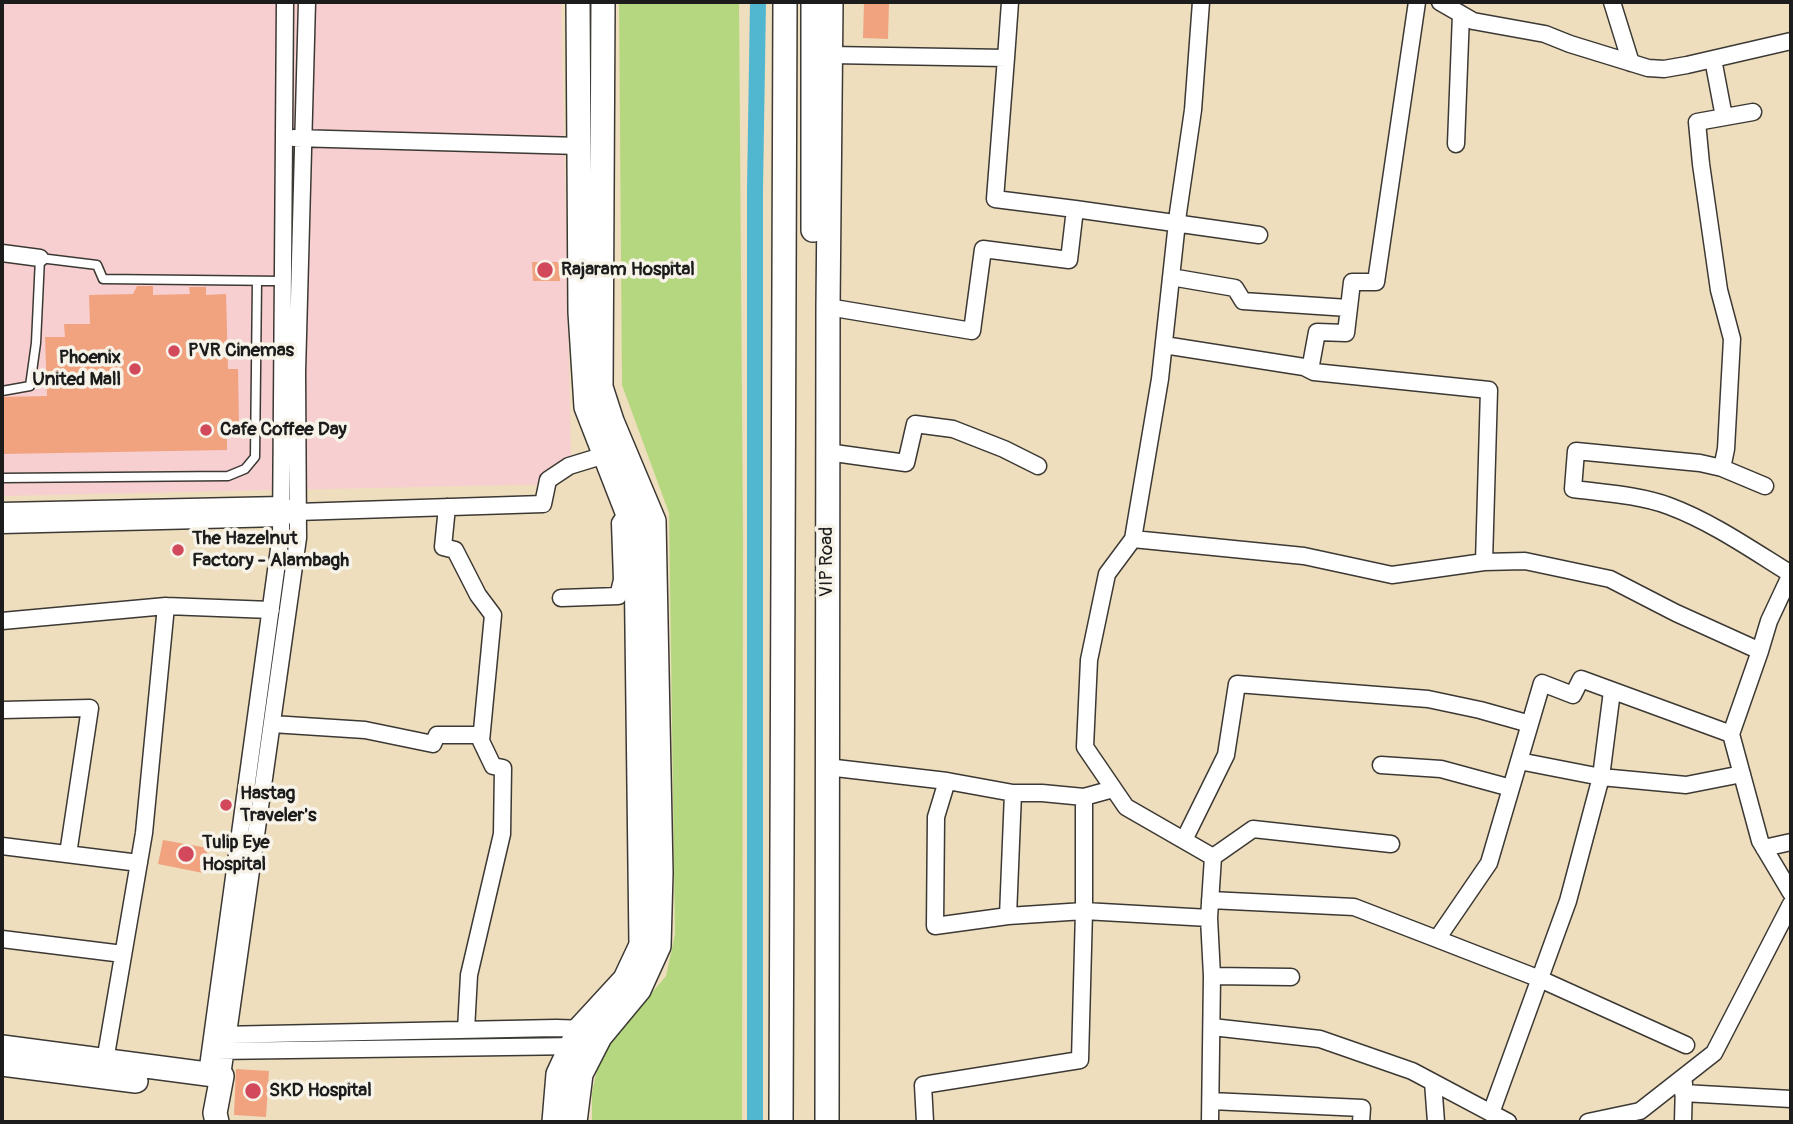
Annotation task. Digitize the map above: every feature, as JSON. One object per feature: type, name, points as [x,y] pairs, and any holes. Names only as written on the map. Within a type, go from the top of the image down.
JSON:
[{"type":"street","points":[[204,1122],[202,1113],[216,1063],[272,724],[298,538],[287,512],[283,281],[285,2]]},
{"type":"street","points":[[218,1122],[215,1113],[216,1063],[271,610],[281,534],[287,512],[297,372],[307,2]]},
{"type":"street","points":[[576,1122],[581,1074],[601,1038],[639,990],[659,946],[660,873],[654,521],[628,497],[605,455],[586,407],[580,312],[578,2]]},
{"type":"street","points":[[554,1122],[558,1074],[575,1037],[625,979],[640,945],[636,550],[612,421],[601,387],[603,2]]},
{"type":"street","points":[[781,1122],[785,2]]},
{"type":"street","name":"VIP Road","points":[[813,2],[820,527],[827,767],[827,1122]]},
{"type":"street","name":"VIP Road","points":[[812,1122],[820,527],[827,452],[831,2]]},
{"type":"street","points":[[1010,2],[995,200],[1259,235]]},
{"type":"street","points":[[1201,2],[1193,110],[1164,345],[1133,539],[1107,574],[1089,660],[1085,747],[1126,807],[1213,857]]},
{"type":"street","points":[[1310,370],[1317,332],[1346,333],[1352,282],[1376,282],[1417,2]]},
{"type":"street","points":[[1440,2],[1473,21],[1545,34],[1631,63],[1664,69],[1791,41]]},
{"type":"street","points":[[1612,2],[1631,63]]},
{"type":"street","points":[[1455,144],[1461,14]]},
{"type":"street","points":[[831,55],[1006,58]]},
{"type":"street","points":[[1713,59],[1724,117]]},
{"type":"street","points":[[1722,468],[1726,449],[1732,339],[1719,289],[1697,122],[1753,113]]},
{"type":"street","points":[[284,138],[579,146]]},
{"type":"street","points":[[828,307],[972,331],[983,249],[1069,260],[1076,209]]},
{"type":"street","points":[[2,254],[40,258]]},
{"type":"street","points":[[1171,277],[1235,288],[1243,301],[1348,307]]},
{"type":"street","points":[[1164,345],[1310,370],[1489,390],[1484,562]]},
{"type":"street","points":[[827,452],[906,463],[915,424],[953,429],[1038,466]]},
{"type":"street","points":[[1765,486],[1722,468],[1700,463],[1576,451],[1573,489],[1623,495],[1668,506],[1720,530],[1791,574],[1769,621],[1731,734],[1760,841],[1791,893]]},
{"type":"street","points":[[2,525],[543,504],[548,480],[569,466],[605,455]]},
{"type":"street","points":[[561,598],[618,596],[622,580],[620,523],[628,497]]},
{"type":"street","points":[[447,507],[443,547],[455,550],[478,594],[493,615],[481,741],[493,766],[503,768],[502,834],[469,975],[466,1030]]},
{"type":"street","points":[[2,511],[287,512]]},
{"type":"street","points":[[1133,539],[1304,556],[1392,575],[1484,562],[1525,561],[1610,579],[1760,651]]},
{"type":"street","points":[[2,621],[166,606],[271,610]]},
{"type":"street","points":[[105,1061],[144,833],[166,606]]},
{"type":"street","points":[[1437,939],[1489,863],[1542,683],[1573,695],[1581,680],[1731,734]]},
{"type":"street","points":[[1184,840],[1226,755],[1237,684],[1427,699],[1530,724]]},
{"type":"street","points":[[1491,1113],[1568,901],[1601,778],[1612,691]]},
{"type":"street","points":[[2,710],[90,708],[68,854]]},
{"type":"street","points":[[272,724],[365,730],[433,744],[437,735],[481,734]]},
{"type":"street","points":[[1519,761],[1601,778],[1686,785],[1742,774]]},
{"type":"street","points":[[1381,765],[1441,769],[1511,788]]},
{"type":"street","points":[[827,767],[947,781],[1013,793],[1084,797],[1113,789]]},
{"type":"street","points":[[947,781],[936,817],[935,926],[1008,916],[1084,911],[1209,918]]},
{"type":"street","points":[[1008,916],[1013,793]]},
{"type":"street","points":[[925,1122],[923,1085],[1080,1060],[1084,797]]},
{"type":"street","points":[[1213,857],[1253,829],[1391,844]]},
{"type":"street","points":[[1764,848],[1791,842]]},
{"type":"street","points":[[2,846],[139,863]]},
{"type":"street","points":[[1210,1122],[1212,976],[1209,918],[1213,857]]},
{"type":"street","points":[[1210,900],[1354,907],[1540,979],[1686,1045]]},
{"type":"street","points":[[1588,1122],[1640,1111],[1684,1085],[1714,1053],[1791,904]]},
{"type":"street","points":[[2,939],[123,954]]},
{"type":"street","points":[[1212,976],[1291,977]]},
{"type":"street","points":[[1212,1027],[1320,1040],[1412,1071],[1508,1122]]},
{"type":"street","points":[[2,1047],[105,1061],[216,1063],[397,1031],[466,1030],[601,1038]]},
{"type":"street","points":[[397,1031],[397,1049]]},
{"type":"street","points":[[2,1064],[216,1063],[575,1037]]},
{"type":"street","points":[[1433,1082],[1436,1122]]},
{"type":"street","points":[[1684,1085],[1791,1099]]},
{"type":"street","points":[[1683,1122],[1684,1085]]},
{"type":"street","points":[[1211,1101],[1296,1114],[1362,1108],[1361,1122]]},
{"type":"lane","points":[[2,391],[30,386],[36,343],[40,258],[97,265],[103,279],[283,281]]},
{"type":"lane","points":[[2,478],[228,476],[245,469],[255,457],[257,281]]},
{"type":"shaded area","points":[[2,2],[561,2],[571,454],[558,484],[2,496]]},
{"type":"green space","points":[[619,2],[739,2],[743,539],[742,1122],[592,1122],[592,1092],[601,1053],[666,976],[675,934],[669,513],[622,385]]},
{"type":"building","points":[[864,2],[889,2],[888,39],[863,38]]},
{"type":"building","points":[[532,262],[560,262],[560,281],[533,281]]},
{"type":"building","name":"Phoenix United Mall","points":[[137,286],[153,286],[153,295],[190,294],[189,287],[206,287],[206,295],[226,294],[228,369],[238,369],[239,424],[227,424],[227,450],[2,454],[2,397],[47,396],[45,337],[65,337],[64,324],[90,324],[89,295],[133,294]]},
{"type":"building","points":[[163,840],[208,848],[203,873],[158,864]]},
{"type":"building","points":[[236,1069],[269,1071],[266,1117],[234,1115]]},
{"type":"waterway","points":[[755,1122],[755,189],[758,2]]},
{"type":"place","name":"Rajaram Hospital","points":[[545,270]]},
{"type":"place","name":"PVR Cinemas","points":[[174,351]]},
{"type":"place","name":"Phoenix United Mall","points":[[135,369]]},
{"type":"place","name":"Cafe Coffee Day","points":[[206,430]]},
{"type":"place","name":"The Hazelnut Factory - Alambagh","points":[[178,550]]},
{"type":"place","name":"Hastag Traveler's","points":[[226,805]]},
{"type":"place","name":"Tulip Eye Hospital","points":[[186,854]]},
{"type":"place","name":"SKD Hospital","points":[[253,1091]]}]
